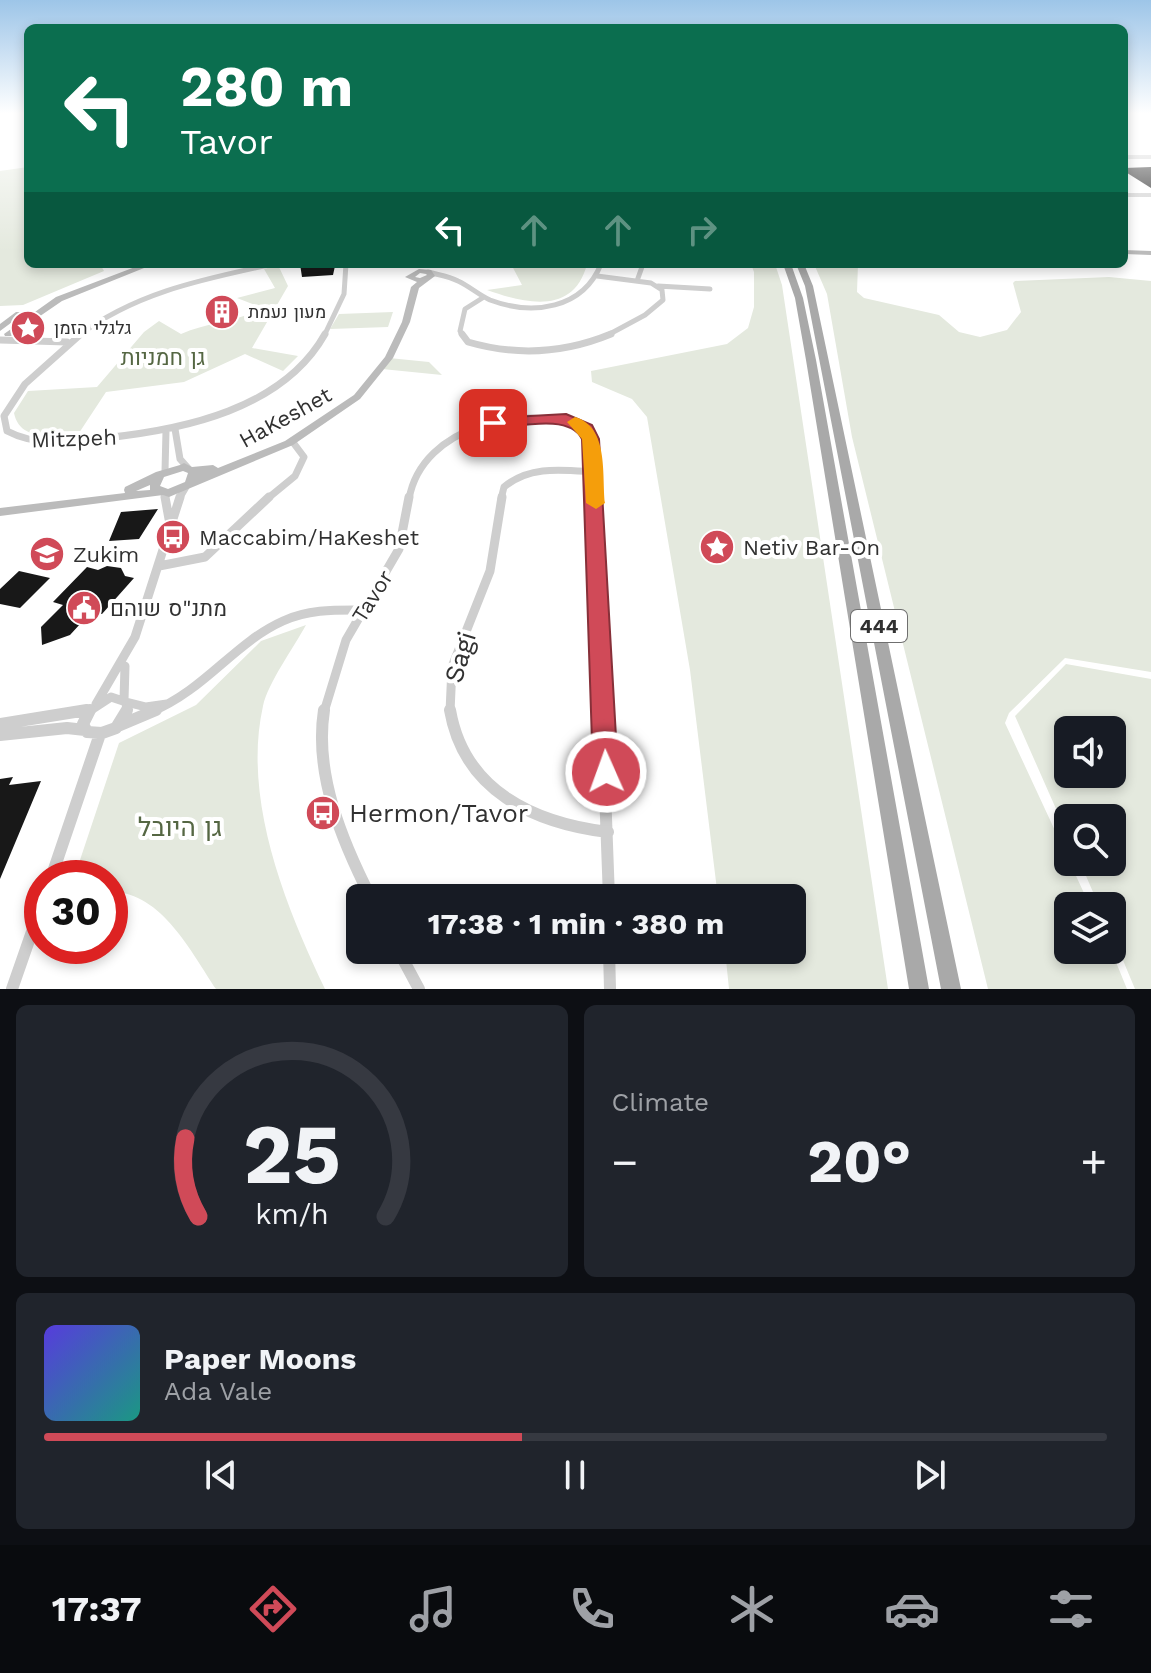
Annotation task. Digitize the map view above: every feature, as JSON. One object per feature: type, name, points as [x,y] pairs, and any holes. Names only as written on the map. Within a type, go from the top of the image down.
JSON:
[{"type":"main road","name":"444","points":[[788,268],[799,298],[811,360],[919,989]]},
{"type":"main road","name":"444","points":[[801,268],[813,303],[951,989]]},
{"type":"street","points":[[1128,195],[1151,195]]},
{"type":"street","points":[[1128,254],[1151,255]]},
{"type":"street","points":[[3,335],[50,296],[123,268]]},
{"type":"street","points":[[3,335],[28,316],[59,299],[140,268]]},
{"type":"street","name":"Mitzpeh","points":[[256,268],[143,296],[104,314],[69,340],[7,407],[4,416],[7,431],[26,441],[52,443],[171,430],[239,406],[293,373],[328,330],[347,279],[346,268]]},
{"type":"street","points":[[411,272],[451,278],[484,297],[519,306],[558,305],[581,296],[600,268]]},
{"type":"street","points":[[637,281],[642,268]]},
{"type":"street","name":"HaKeshet","points":[[161,474],[190,469],[210,470],[266,449],[308,427],[351,395],[378,366],[392,340],[406,305],[411,272]]},
{"type":"street","name":"HaKeshet","points":[[162,493],[187,486],[292,441],[336,414],[378,374],[403,331],[415,287],[425,273]]},
{"type":"street","points":[[597,276],[658,286],[669,284],[710,289]]},
{"type":"street","points":[[484,297],[470,305],[461,316],[462,337],[487,348],[543,349],[597,340],[635,324],[663,300],[664,295],[658,286]]},
{"type":"street","points":[[3,335],[69,340]]},
{"type":"street","name":"Tavor","points":[[363,884],[349,857],[321,741],[325,698],[342,647],[395,559],[417,472],[437,447],[470,430],[515,419],[566,419],[586,429],[595,472]]},
{"type":"street","points":[[85,730],[83,721],[128,653],[159,566],[169,519],[194,476],[180,459],[171,430]]},
{"type":"street","points":[[169,519],[162,493],[153,486],[161,474],[171,430]]},
{"type":"street","points":[[159,566],[201,560],[238,529],[250,512],[295,476],[304,457],[292,441]]},
{"type":"street","points":[[595,472],[609,884]]},
{"type":"street","name":"Sagi","points":[[595,472],[520,474],[504,487],[491,568],[455,657],[449,683],[455,731],[484,780],[531,815],[563,826],[608,832]]},
{"type":"street","points":[[0,506],[126,491],[161,474]]},
{"type":"street","points":[[0,512],[162,493]]},
{"type":"street","points":[[0,735],[67,728],[100,734],[175,701],[203,683],[251,638],[276,623],[316,610],[363,610]]},
{"type":"street","points":[[118,726],[126,715],[128,653]]},
{"type":"street","points":[[0,724],[60,717],[111,697],[146,707],[175,701]]},
{"type":"street","points":[[57,860],[100,734]]},
{"type":"street","points":[[12,989],[24,955]]},
{"type":"street","points":[[406,964],[419,989]]},
{"type":"street","points":[[609,964],[610,989]]},
{"type":"green space","points":[[24,168],[24,268],[102,268],[104,271],[23,305],[0,306],[0,171]]},
{"type":"green space","name":"גן חמניות","points":[[279,268],[288,286],[252,348],[298,356],[283,371],[245,354],[184,382],[106,392],[79,433],[40,435],[23,429],[18,423],[14,413],[28,391],[97,387],[144,332],[159,321],[181,334],[254,312],[255,305],[237,298],[275,288],[264,269]]},
{"type":"green space","points":[[513,268],[586,268],[571,292],[547,301],[517,299],[487,290],[522,285]]},
{"type":"green space","points":[[752,268],[776,268],[782,285],[888,989],[729,989],[726,964],[806,964],[806,884],[716,884],[690,670],[647,417],[632,399],[592,382],[591,371],[727,344],[748,328],[754,307]]},
{"type":"green space","points":[[816,268],[858,268],[857,292],[864,298],[939,315],[959,332],[980,337],[1007,330],[1021,312],[1015,281],[1109,277],[1151,281],[1151,672],[1065,658],[1009,713],[1005,723],[1054,828],[1054,876],[1076,876],[1083,892],[1054,892],[1054,964],[1117,964],[1127,989],[988,989],[852,437],[827,294]]},
{"type":"green space","points":[[393,312],[388,327],[330,329],[339,314]]},
{"type":"green space","points":[[389,358],[429,362],[442,375],[382,369]]},
{"type":"green space","name":"גן היובל","points":[[306,625],[276,676],[263,706],[258,742],[258,778],[263,815],[283,888],[325,989],[216,989],[173,926],[144,901],[128,894],[128,860],[80,860],[119,743],[196,705],[261,641]]},
{"type":"green space","points":[[1066,664],[1151,679],[1151,989],[1135,989],[1125,964],[1126,892],[1093,892],[1086,876],[1126,876],[1126,804],[1054,804],[1015,716]]},
{"type":"building","points":[[1151,167],[1151,188],[1128,174],[1128,168]]},
{"type":"building","points":[[301,268],[335,268],[333,275],[302,277]]},
{"type":"building","points":[[158,509],[139,539],[109,541],[121,512]]},
{"type":"building","name":"מתנ\"ס שוהם","points":[[107,566],[121,568],[125,576],[134,578],[102,614],[92,611],[70,635],[42,645],[41,627],[63,605],[53,602],[87,567],[98,570]]},
{"type":"building","points":[[19,571],[50,578],[20,608],[0,604],[0,589]]},
{"type":"building","points":[[13,777],[9,785],[41,781],[0,879],[0,779]]},
{"type":"slow traffic","points":[[575,422],[586,429],[591,439],[596,503]]},
{"type":"place","name":"מעון נעמת","points":[[222,312]]},
{"type":"place","name":"גלגלי הזמן","points":[[28,328]]},
{"type":"place","name":"Maccabim/HaKeshet","points":[[173,537]]},
{"type":"place","name":"Netiv Bar-On","points":[[717,547]]},
{"type":"place","name":"Zukim","points":[[47,554]]},
{"type":"place","name":"מתנ\"ס שוהם","points":[[84,608]]},
{"type":"place","name":"Hermon/Tavor","points":[[323,813]]},
{"type":"route","points":[[493,423],[544,417],[566,419],[586,429],[591,439],[595,472],[606,772]]}]
